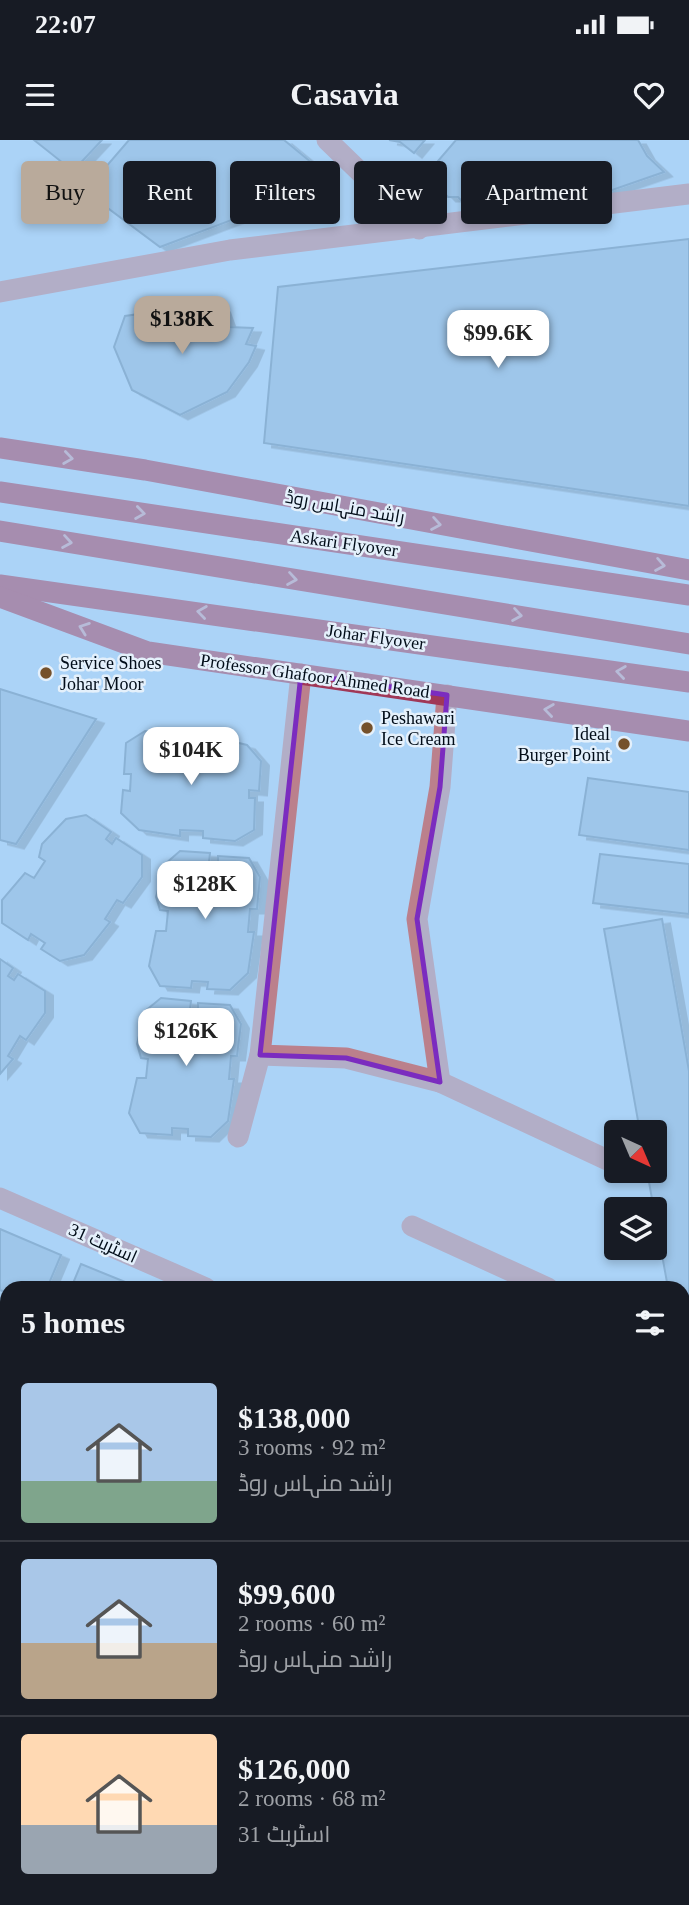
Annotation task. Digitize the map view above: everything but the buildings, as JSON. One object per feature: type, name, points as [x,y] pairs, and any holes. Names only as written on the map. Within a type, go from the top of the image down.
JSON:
[{"type":"main road","name":"راشد منہاس روڈ","points":[[0,449],[145,470],[689,570]]},
{"type":"main road","name":"Askari Flyover","points":[[0,492],[689,595]]},
{"type":"main road","points":[[0,531],[689,643]]},
{"type":"main road","name":"Johar Flyover","points":[[0,585],[689,682]]},
{"type":"main road","name":"Professor Ghafoor Ahmed Road","points":[[0,597],[148,652],[689,732]]},
{"type":"street","points":[[327,140],[419,229]]},
{"type":"street","points":[[0,292],[230,250],[689,194]]},
{"type":"street","points":[[238,1137],[260,1055],[302,674]]},
{"type":"street","points":[[440,1082],[417,919],[440,787],[447,695]]},
{"type":"street","points":[[260,1055],[346,1058],[440,1082],[604,1158]]},
{"type":"street","name":"اسٹریٹ 31","points":[[0,1198],[190,1281]]},
{"type":"street","points":[[412,1226],[533,1281]]},
{"type":"highlighted area","points":[[301,674],[447,695],[440,787],[417,919],[440,1082],[346,1058],[260,1055]]},
{"type":"place","name":"Service Shoes Johar Moor","points":[[46,673]]},
{"type":"place","name":"Peshawari Ice Cream","points":[[367,728]]},
{"type":"place","name":"Ideal Burger Point","points":[[624,744]]}]
